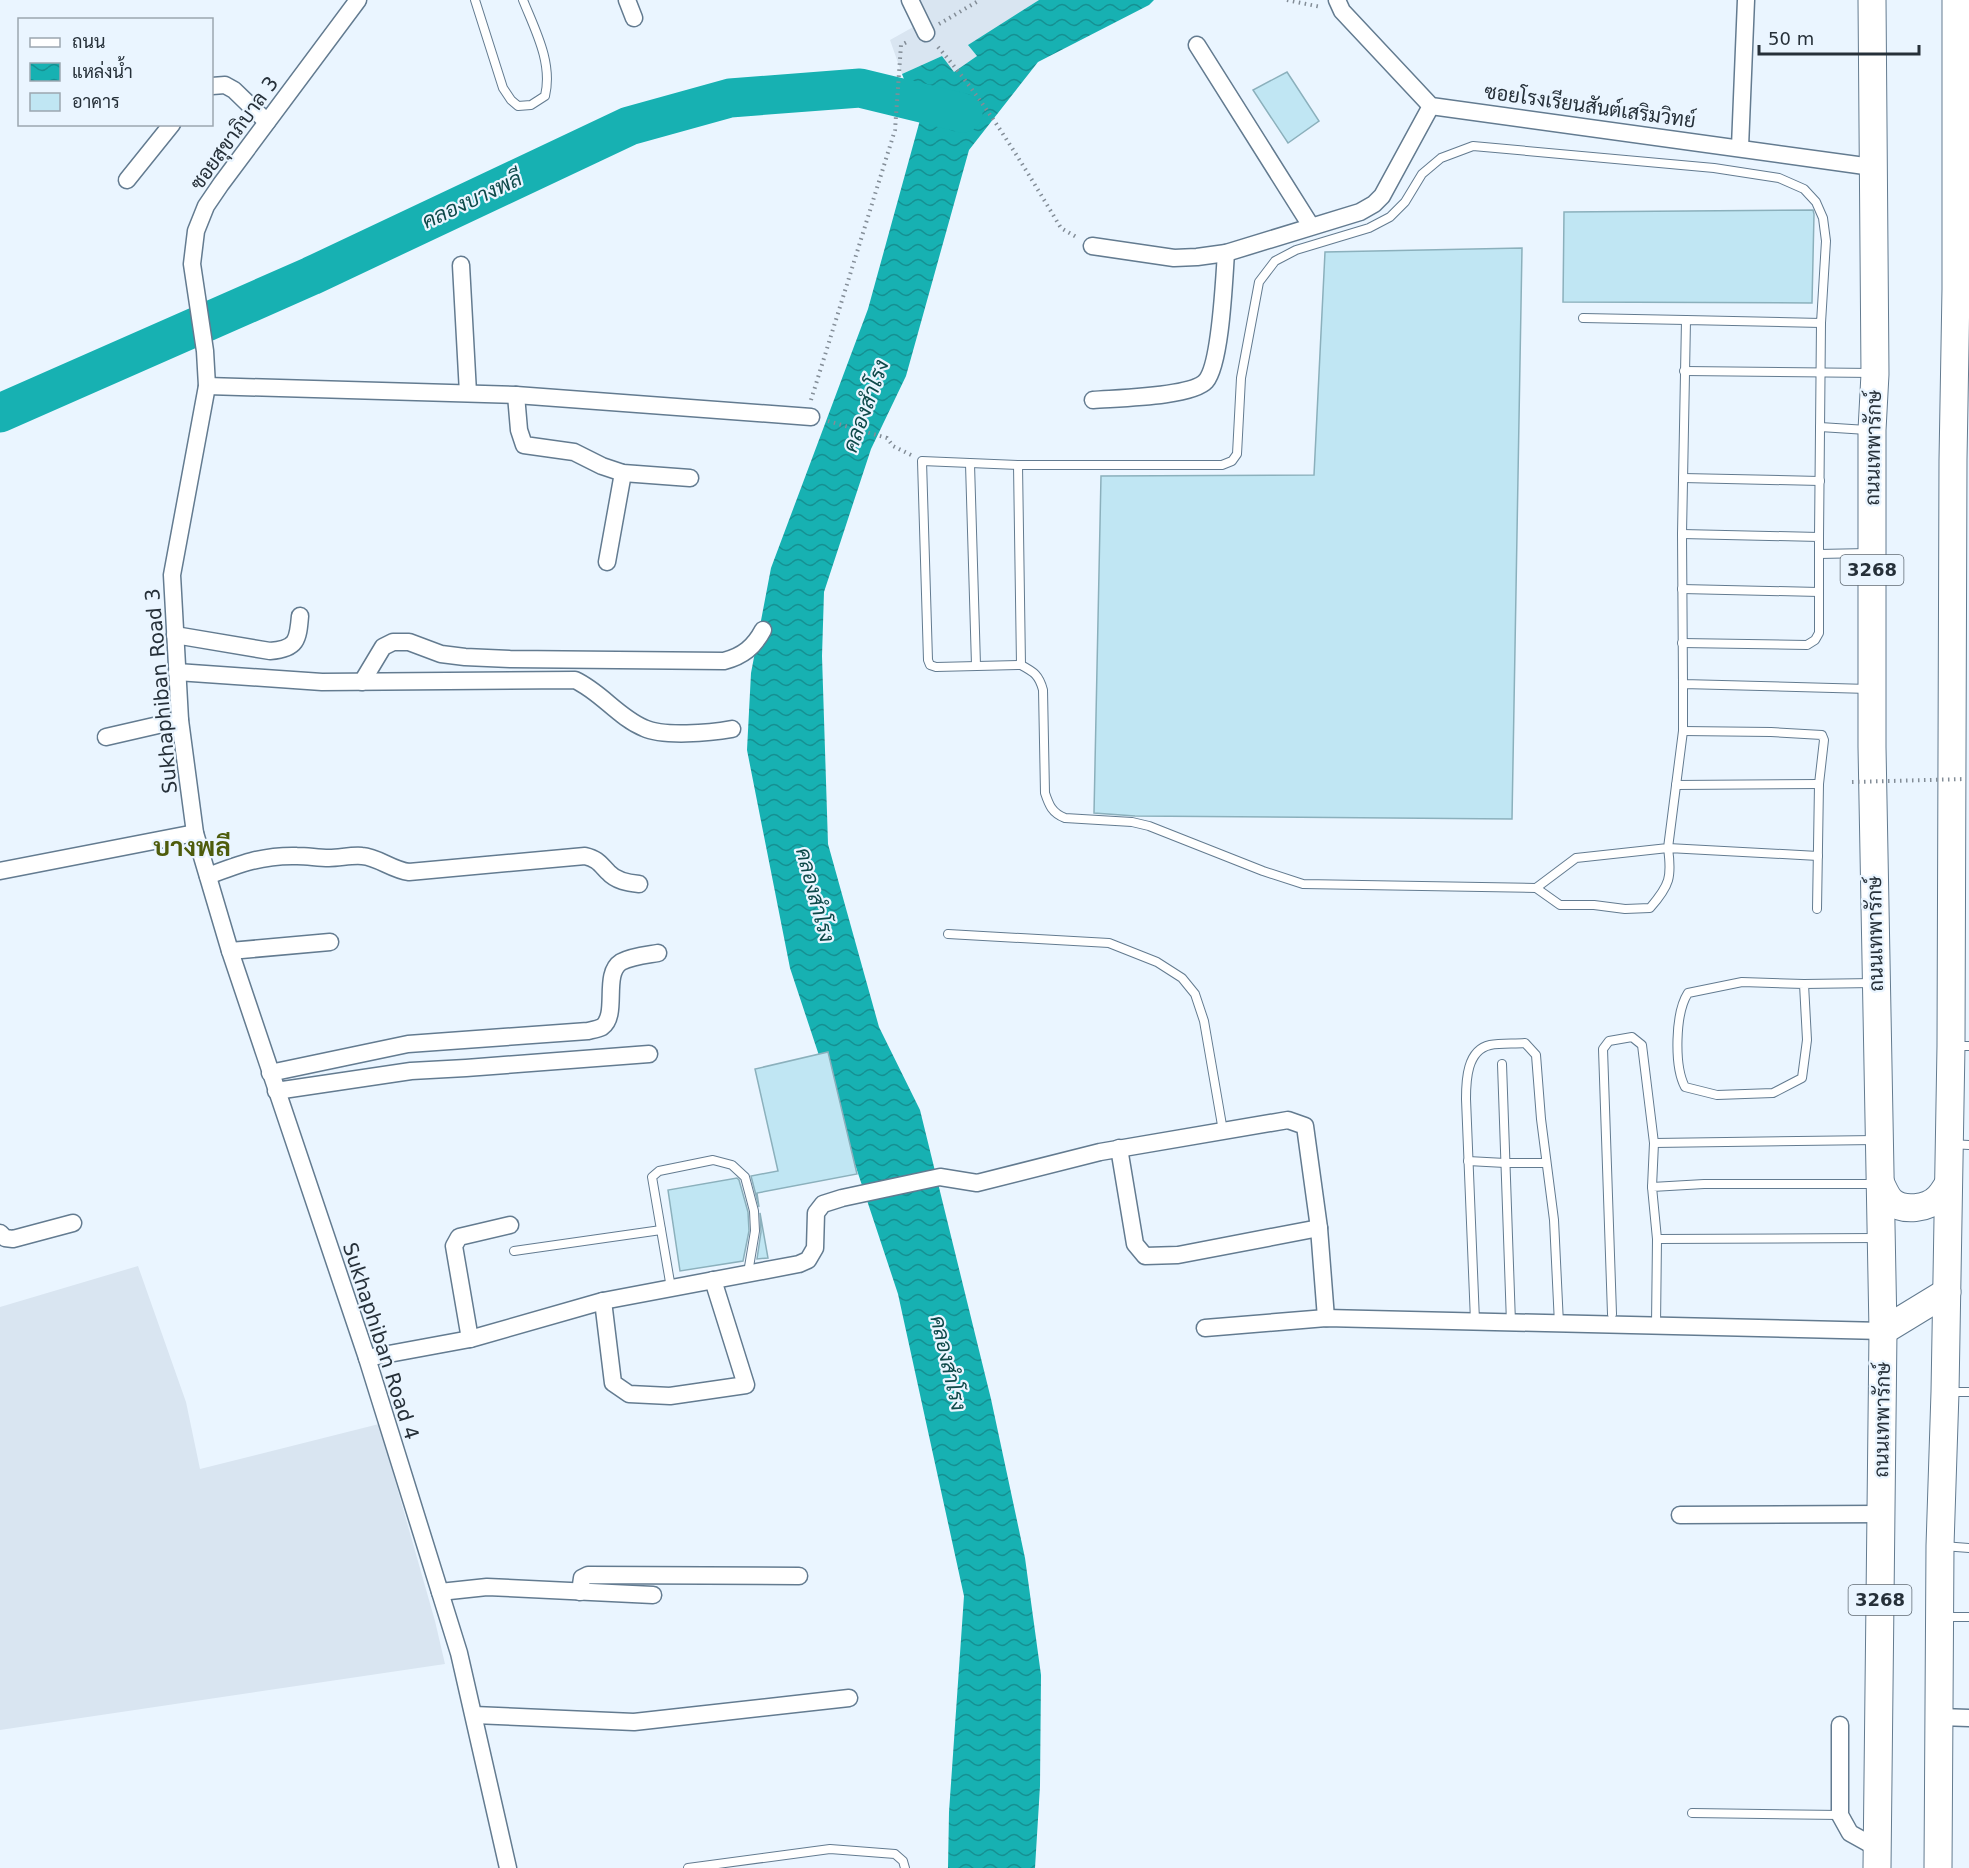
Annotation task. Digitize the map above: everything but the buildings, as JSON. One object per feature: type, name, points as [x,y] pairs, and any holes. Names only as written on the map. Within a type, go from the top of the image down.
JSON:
[{"type":"main road","name":"3268","points":[[1938,1868],[1940,1546],[1957,1392],[1947,1292],[1947,1186],[1959,1145],[1960,1046],[1961,460],[1956,289],[1962,98],[1956,0]]},
{"type":"main road","name":"ถนนเทพารักษ์","points":[[1872,1],[1875,374],[1872,430],[1872,689],[1875,983],[1881,1140],[1883,1331],[1877,1858]]},
{"type":"main road","points":[[1881,1184],[1889,1199],[1905,1208],[1926,1206],[1938,1199],[1947,1186]]},
{"type":"main road","points":[[1883,1331],[1947,1292]]},
{"type":"street","name":"ซอยสุขาภิบาล 3","points":[[205,351],[192,264],[196,231],[206,206],[358,0]]},
{"type":"street","points":[[627,0],[634,18]]},
{"type":"street","points":[[910,0],[926,33]]},
{"type":"street","points":[[1740,147],[1746,0]]},
{"type":"street","points":[[1092,246],[1174,258],[1226,253],[1360,212],[1374,204],[1382,196],[1431,106],[1340,5]]},
{"type":"street","points":[[1197,45],[1311,226]]},
{"type":"street","points":[[213,86],[225,85],[234,90],[267,122]]},
{"type":"street","name":"ซอยโรงเรียนสันต์เสริมวิทย์","points":[[1431,106],[1872,167]]},
{"type":"street","points":[[127,180],[170,126]]},
{"type":"street","points":[[1093,400],[1174,393],[1193,389],[1206,381],[1218,346],[1226,253]]},
{"type":"street","points":[[461,265],[468,393]]},
{"type":"street","name":"Sukhaphiban Road 3","points":[[195,833],[180,720],[172,574],[207,386],[205,351]]},
{"type":"street","points":[[207,386],[516,395],[811,417]]},
{"type":"street","points":[[516,395],[519,430],[524,445],[574,452],[589,461],[623,473],[690,478]]},
{"type":"street","points":[[607,562],[623,473]]},
{"type":"street","points":[[175,634],[270,651],[282,650],[294,643],[299,636],[300,616]]},
{"type":"street","points":[[362,682],[383,647],[393,642],[409,642],[441,654],[465,657],[724,661],[738,657],[748,650],[758,641],[763,630]]},
{"type":"street","points":[[177,672],[314,682],[575,680],[590,687],[643,728],[659,733],[715,732],[732,729]]},
{"type":"street","points":[[106,737],[180,720]]},
{"type":"street","points":[[0,871],[195,833]]},
{"type":"street","name":"Sukhaphiban Road 4","points":[[195,833],[230,951],[367,1358],[459,1653],[508,1868]]},
{"type":"street","points":[[208,876],[244,862],[268,857],[362,856],[372,858],[400,871],[410,872],[585,856],[600,861],[608,873],[618,880],[639,884]]},
{"type":"street","points":[[230,951],[330,942]]},
{"type":"street","points":[[270,1073],[408,1044],[601,1028],[608,1020],[613,969],[620,962],[631,958],[658,953]]},
{"type":"street","points":[[276,1091],[411,1071],[649,1053]]},
{"type":"street","points":[[367,1358],[470,1339],[603,1301],[799,1264],[808,1260],[814,1248],[816,1213],[823,1204],[842,1198],[940,1177],[977,1183],[1119,1148],[1288,1120],[1305,1126],[1319,1228],[1326,1318]]},
{"type":"street","points":[[1119,1148],[1135,1244],[1144,1256],[1178,1255],[1319,1228]]},
{"type":"street","points":[[0,1233],[4,1238],[13,1239],[73,1223]]},
{"type":"street","points":[[470,1339],[454,1246],[459,1237],[510,1225]]},
{"type":"street","points":[[603,1301],[613,1383],[629,1394],[670,1396],[746,1385],[713,1280]]},
{"type":"street","points":[[1205,1328],[1326,1318],[1883,1331]]},
{"type":"street","points":[[1680,1515],[1881,1514]]},
{"type":"street","points":[[580,1592],[582,1578],[588,1575],[799,1576]]},
{"type":"street","points":[[440,1592],[487,1587],[653,1596]]},
{"type":"street","points":[[474,1715],[634,1722],[849,1698]]},
{"type":"street","points":[[1940,1717],[1969,1718]]},
{"type":"street","points":[[1840,1725],[1840,1815],[1850,1833],[1877,1858]]},
{"type":"lane","points":[[475,0],[503,88],[518,106],[531,105],[545,96],[548,83],[548,70],[541,44],[523,0]]},
{"type":"lane","points":[[1682,643],[1807,645],[1815,640],[1819,633],[1820,372],[1826,240],[1816,202],[1804,189],[1779,178],[1714,168],[1473,146],[1441,158],[1422,174],[1405,202],[1390,217],[1369,228],[1296,250],[1275,261],[1264,275],[1259,282],[1241,378],[1237,454],[1232,461],[1222,465],[1018,465],[922,461],[928,660],[930,665],[936,667],[1021,665],[1035,672],[1040,678],[1043,690],[1045,792],[1048,805],[1056,814],[1065,818],[1132,822],[1149,826],[1263,871],[1303,884],[1536,888],[1560,905],[1594,905],[1625,909],[1650,908],[1665,891],[1671,869],[1668,848],[1683,731],[1682,643],[1682,534],[1686,320]]},
{"type":"lane","points":[[1582,318],[1821,322]]},
{"type":"lane","points":[[1684,371],[1875,374]]},
{"type":"lane","points":[[1820,427],[1872,430]]},
{"type":"lane","points":[[970,464],[976,665]]},
{"type":"lane","points":[[1018,465],[1021,665]]},
{"type":"lane","points":[[1683,478],[1820,481]]},
{"type":"lane","points":[[1682,534],[1819,537]]},
{"type":"lane","points":[[1819,554],[1872,553]]},
{"type":"lane","points":[[1682,589],[1819,592]]},
{"type":"lane","points":[[1683,684],[1872,689]]},
{"type":"lane","points":[[1683,731],[1822,735],[1824,740],[1819,784],[1817,909]]},
{"type":"lane","points":[[1676,785],[1819,784]]},
{"type":"lane","points":[[1536,888],[1576,858],[1668,848],[1818,856]]},
{"type":"lane","points":[[948,934],[1110,943],[1157,962],[1182,978],[1195,994],[1204,1021],[1223,1131]]},
{"type":"lane","points":[[1804,984],[1807,1040],[1802,1078],[1773,1093],[1717,1095],[1684,1087],[1677,1062],[1680,1017],[1688,993],[1742,982],[1875,983]]},
{"type":"lane","points":[[1612,1314],[1603,1048],[1609,1041],[1632,1037],[1642,1045],[1654,1143],[1652,1187],[1657,1239],[1656,1325]]},
{"type":"lane","points":[[1475,1321],[1466,1072],[1477,1054],[1488,1046],[1525,1043],[1536,1055],[1541,1119],[1554,1220],[1559,1324]]},
{"type":"lane","points":[[1502,1064],[1511,1323]]},
{"type":"lane","points":[[1654,1143],[1881,1140]]},
{"type":"lane","points":[[671,1288],[652,1177],[658,1171],[713,1160],[732,1165],[746,1177],[754,1211],[755,1231],[748,1273]]},
{"type":"lane","points":[[1468,1161],[1546,1163]]},
{"type":"lane","points":[[1652,1187],[1704,1184],[1881,1184]]},
{"type":"lane","points":[[514,1251],[661,1230]]},
{"type":"lane","points":[[1657,1239],[1882,1238]]},
{"type":"lane","points":[[1940,1546],[1969,1548]]},
{"type":"lane","points":[[1939,1617],[1969,1617]]},
{"type":"lane","points":[[1692,1813],[1840,1815]]},
{"type":"lane","points":[[688,1868],[830,1849],[895,1854],[903,1861],[905,1868]]},
{"type":"path","points":[[1287,0],[1340,5]]},
{"type":"path","points":[[926,33],[958,70],[997,124],[1061,228],[1092,246]]},
{"type":"path","points":[[901,45],[895,130],[811,396],[811,417],[887,438],[893,446],[922,461]]},
{"type":"path","points":[[1852,782],[1965,780]]},
{"type":"shaded area","points":[[903,0],[1039,0],[969,45],[977,56],[953,73],[942,56],[902,74],[890,40],[915,26]]},
{"type":"shaded area","points":[[138,1266],[186,1402],[200,1469],[379,1424],[445,1664],[0,1730],[0,1307]]},
{"type":"water","name":"คลองสำโรง","points":[[1039,0],[1154,0],[1149,5],[1038,62],[969,150],[906,376],[871,449],[824,592],[822,656],[828,844],[879,1027],[920,1110],[991,1399],[1025,1558],[1041,1675],[1040,1786],[1035,1868],[948,1868],[949,1812],[964,1596],[898,1294],[790,968],[747,750],[751,673],[771,568],[868,309],[920,120],[902,74],[942,56],[954,72],[977,56],[968,45]]},
{"type":"waterway","name":"คลองบางพลี","points":[[0,413],[311,276],[629,126],[730,98],[860,88],[963,113]]},
{"type":"district","name":"บางพลี","points":[[192,847]]}]
